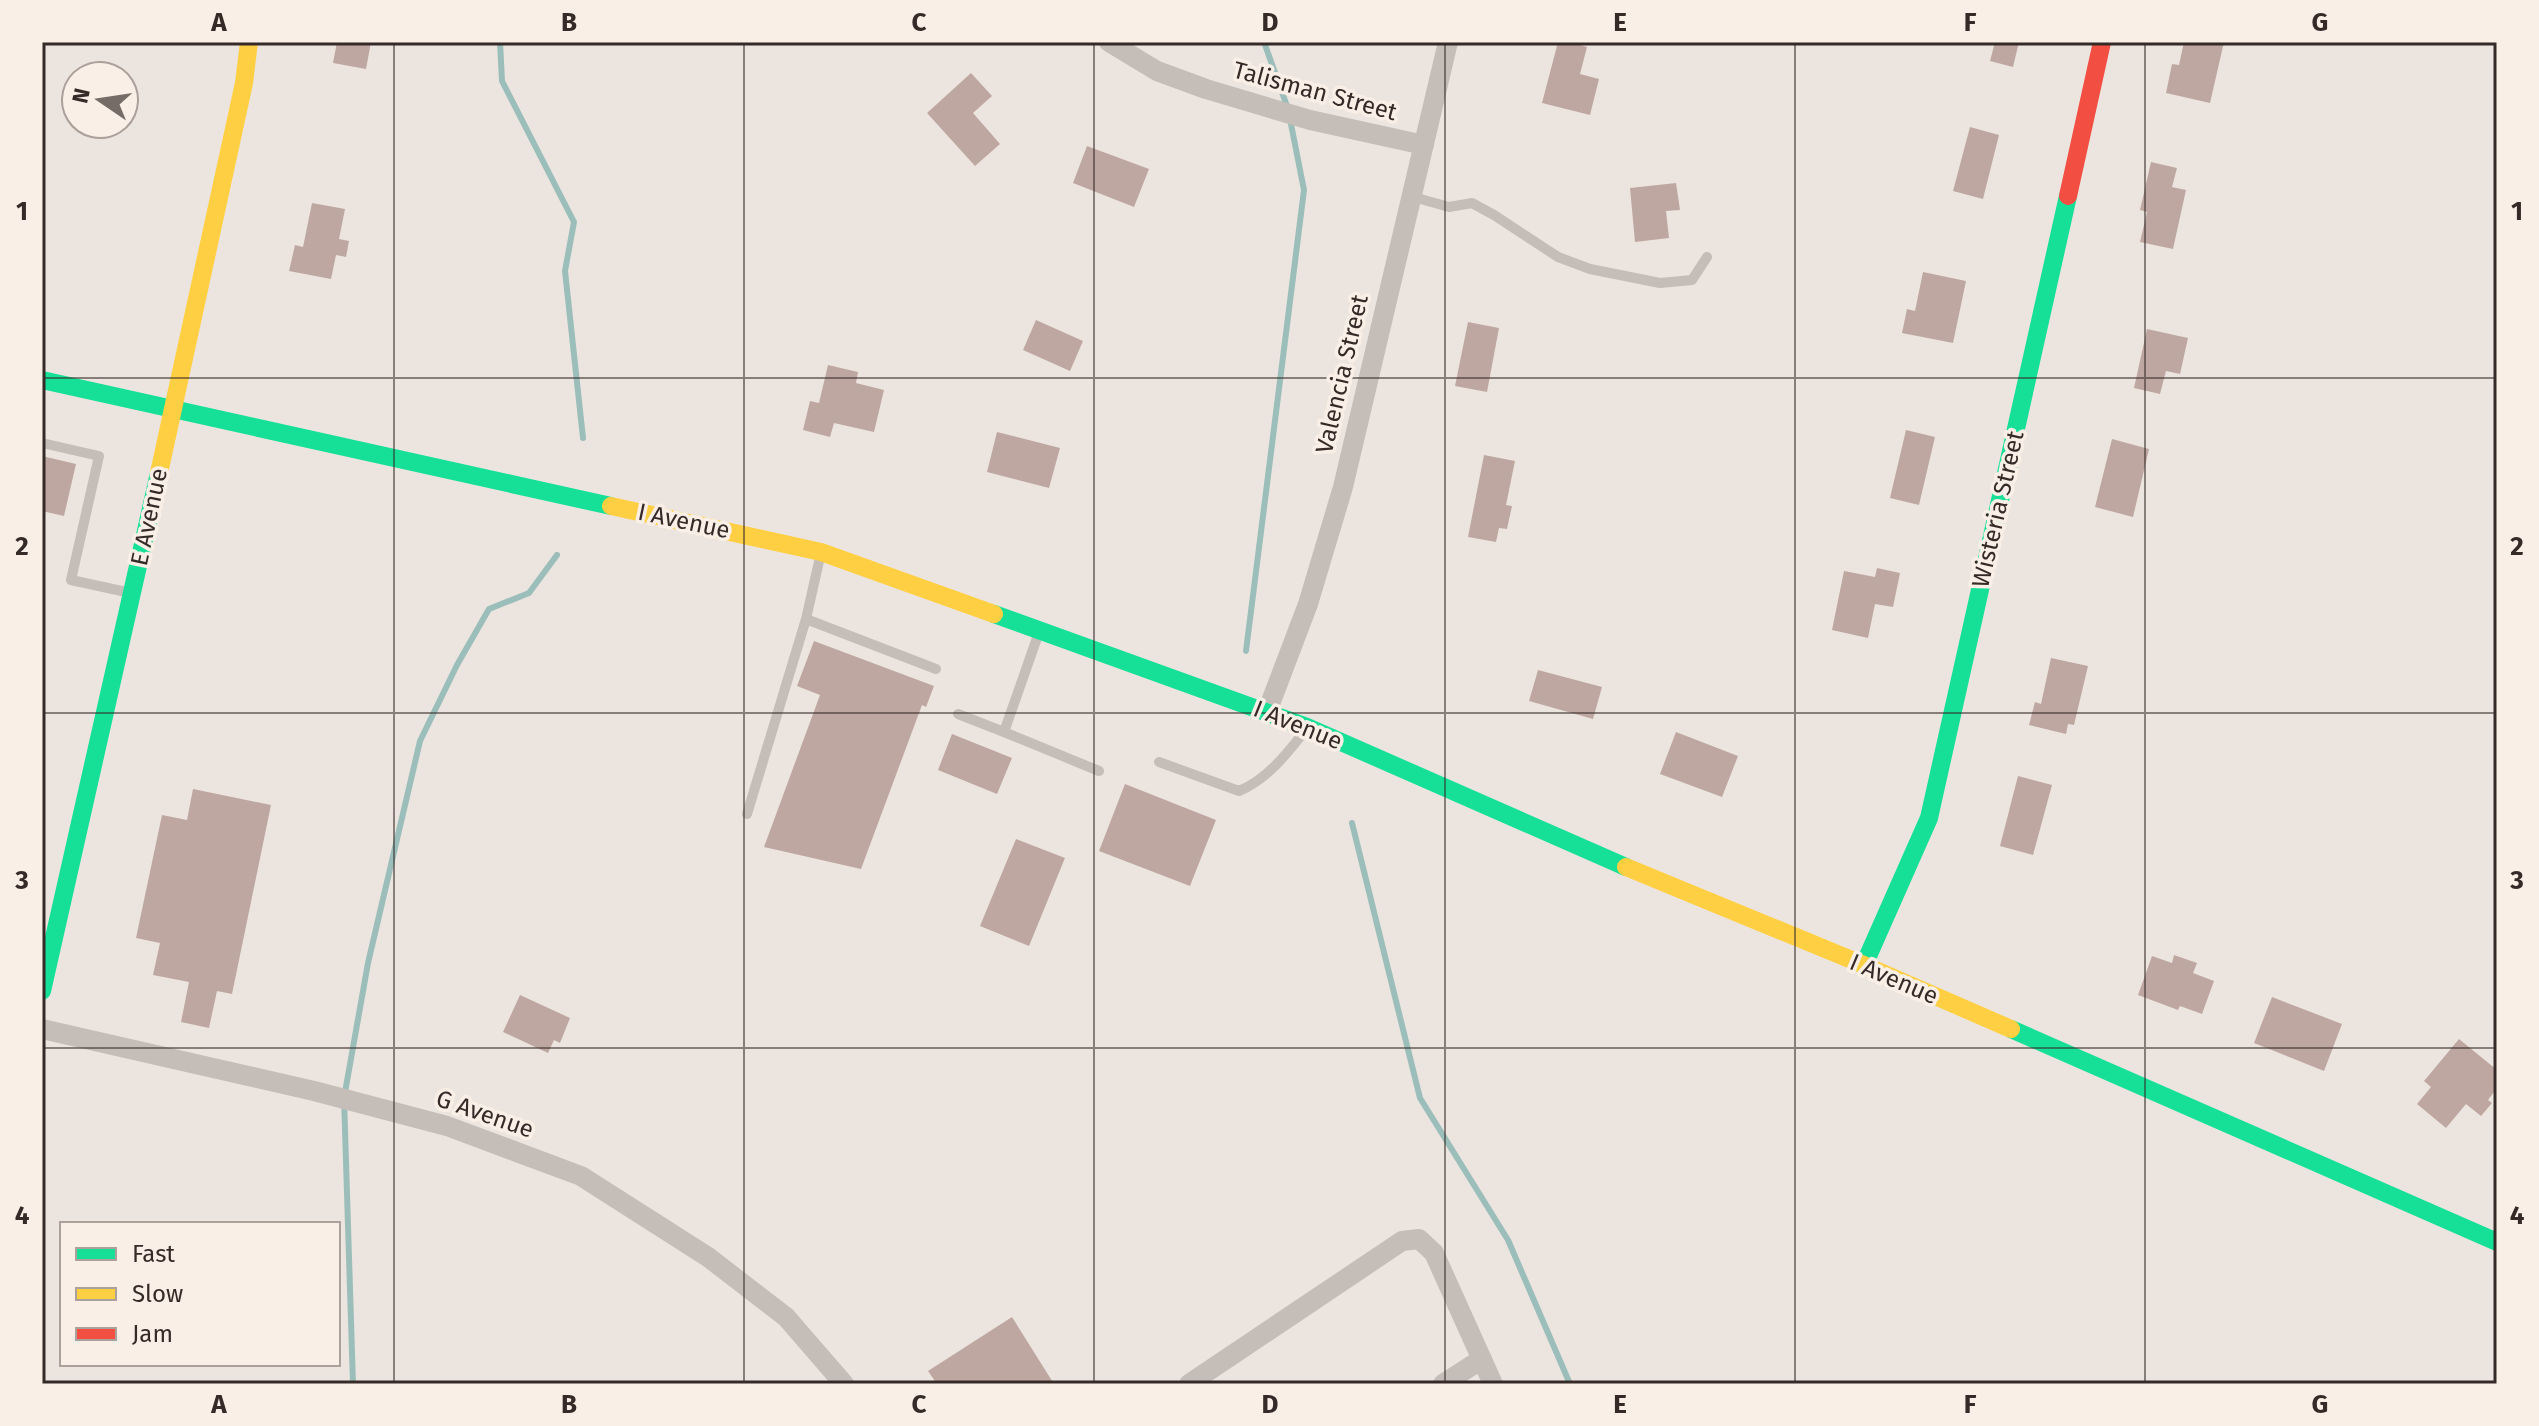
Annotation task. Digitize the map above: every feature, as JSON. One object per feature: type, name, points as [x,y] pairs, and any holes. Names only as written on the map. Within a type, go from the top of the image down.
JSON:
[{"type":"main road","name":"E Avenue","points":[[42,991],[133,593],[244,83],[249,42]]},
{"type":"main road","name":"Wisteria Street","points":[[1864,965],[1929,818],[2102,42]]},
{"type":"main road","name":"I Avenue","points":[[42,380],[821,552],[1307,727],[1610,861],[1864,965],[2497,1242]]},
{"type":"street","name":"Talisman Street","points":[[1109,42],[1157,71],[1206,89],[1310,120],[1424,145]]},
{"type":"street","name":"Valencia Street","points":[[1267,712],[1308,604],[1343,487],[1448,42]]},
{"type":"street","name":"G Avenue","points":[[42,1029],[314,1091],[447,1126],[581,1176],[708,1257],[786,1317],[844,1384]]},
{"type":"street","points":[[1189,1384],[1402,1241],[1419,1239],[1434,1253],[1493,1384]]},
{"type":"street","points":[[1443,1384],[1482,1359]]},
{"type":"lane","points":[[1410,196],[1449,207],[1472,203],[1558,257],[1590,269],[1660,283],[1692,280],[1707,257]]},
{"type":"lane","points":[[42,443],[99,456],[71,580],[133,593]]},
{"type":"lane","points":[[747,814],[806,619],[821,552]]},
{"type":"lane","points":[[806,619],[936,669]]},
{"type":"lane","points":[[1004,732],[1040,630]]},
{"type":"lane","points":[[958,714],[1099,771]]},
{"type":"lane","points":[[1159,762],[1239,791],[1263,777],[1290,750],[1307,727]]},
{"type":"building","points":[[337,42],[371,42],[366,69],[333,63]]},
{"type":"building","points":[[1558,42],[1587,47],[1580,74],[1599,79],[1590,115],[1542,103]]},
{"type":"building","points":[[1995,42],[2019,42],[2013,67],[1990,61]]},
{"type":"building","points":[[2184,42],[2224,42],[2210,103],[2166,93],[2172,64],[2179,65]]},
{"type":"building","points":[[971,73],[992,96],[973,113],[1000,144],[975,166],[927,113]]},
{"type":"building","points":[[1970,127],[1999,135],[1983,199],[1953,191]]},
{"type":"building","points":[[1087,146],[1149,169],[1134,207],[1073,183]]},
{"type":"building","points":[[2151,162],[2177,168],[2172,187],[2186,190],[2173,249],[2140,242],[2147,212],[2140,210]]},
{"type":"building","points":[[1676,183],[1680,210],[1666,211],[1669,238],[1635,242],[1630,188]]},
{"type":"building","points":[[312,203],[345,209],[339,239],[349,241],[346,257],[336,255],[331,279],[289,271],[295,245],[303,247]]},
{"type":"building","points":[[1923,272],[1966,281],[1953,343],[1902,333],[1907,309],[1915,311]]},
{"type":"building","points":[[1036,320],[1083,341],[1070,371],[1023,350]]},
{"type":"building","points":[[1468,322],[1499,328],[1487,392],[1455,386]]},
{"type":"building","points":[[2147,329],[2188,338],[2180,374],[2166,371],[2160,394],[2134,388]]},
{"type":"building","points":[[828,365],[858,372],[856,383],[884,390],[874,432],[834,423],[830,437],[803,430],[810,401],[819,403]]},
{"type":"building","points":[[1906,430],[1935,437],[1919,505],[1890,498]]},
{"type":"building","points":[[997,432],[1060,448],[1049,488],[987,472]]},
{"type":"building","points":[[2112,439],[2149,449],[2133,517],[2095,507]]},
{"type":"building","points":[[1484,455],[1515,461],[1506,505],[1512,506],[1507,529],[1499,528],[1496,542],[1468,537]]},
{"type":"building","points":[[42,456],[76,464],[64,516],[42,511]]},
{"type":"building","points":[[1877,568],[1900,573],[1893,607],[1875,604],[1868,638],[1832,630],[1844,571],[1875,577]]},
{"type":"building","points":[[814,641],[934,686],[926,707],[922,705],[861,869],[764,847],[820,695],[797,686]]},
{"type":"building","points":[[2051,658],[2088,666],[2074,725],[2068,724],[2066,734],[2029,725],[2035,702],[2041,704]]},
{"type":"building","points":[[1538,670],[1602,687],[1593,719],[1529,701]]},
{"type":"building","points":[[1676,732],[1738,756],[1722,797],[1660,774]]},
{"type":"building","points":[[952,734],[1012,758],[997,794],[938,770]]},
{"type":"building","points":[[2018,776],[2052,785],[2033,855],[2000,846]]},
{"type":"building","points":[[1125,784],[1216,820],[1190,886],[1099,851]]},
{"type":"building","points":[[193,789],[271,805],[232,994],[217,991],[209,1028],[181,1022],[189,982],[153,975],[160,943],[136,938],[162,815],[187,820]]},
{"type":"building","points":[[1016,839],[1065,858],[1029,946],[980,926]]},
{"type":"building","points":[[2174,955],[2197,963],[2193,973],[2214,981],[2202,1014],[2180,1006],[2178,1010],[2138,995],[2152,956],[2172,963]]},
{"type":"building","points":[[520,995],[570,1018],[560,1043],[554,1040],[548,1053],[503,1032]]},
{"type":"building","points":[[2272,997],[2342,1024],[2324,1071],[2254,1043]]},
{"type":"building","points":[[2459,1039],[2497,1070],[2497,1088],[2488,1100],[2492,1103],[2481,1116],[2466,1104],[2446,1128],[2417,1104],[2431,1087],[2424,1081]]},
{"type":"building","points":[[1012,1317],[1054,1384],[937,1384],[928,1371]]},
{"type":"waterway","points":[[500,42],[502,81],[574,222],[565,271],[583,438]]},
{"type":"waterway","points":[[1264,42],[1288,109]]},
{"type":"waterway","points":[[1246,651],[1304,190],[1290,119]]},
{"type":"waterway","points":[[353,1384],[344,1098],[368,963],[420,741],[457,665],[489,609],[529,593],[557,555]]},
{"type":"waterway","points":[[1352,823],[1420,1098],[1508,1240],[1570,1384]]},
{"type":"traffic: fast","points":[[1864,965],[1929,818],[2068,196]]},
{"type":"traffic: fast","points":[[42,380],[611,506]]},
{"type":"traffic: fast","points":[[42,991],[159,473]]},
{"type":"traffic: fast","points":[[994,614],[1307,727],[1626,867]]},
{"type":"traffic: fast","points":[[2011,1029],[2497,1242]]},
{"type":"traffic: slow","points":[[159,473],[244,83],[249,42]]},
{"type":"traffic: slow","points":[[611,506],[821,552],[994,614]]},
{"type":"traffic: slow","points":[[1626,867],[2011,1029]]},
{"type":"traffic: jam","points":[[2068,196],[2102,42]]}]
